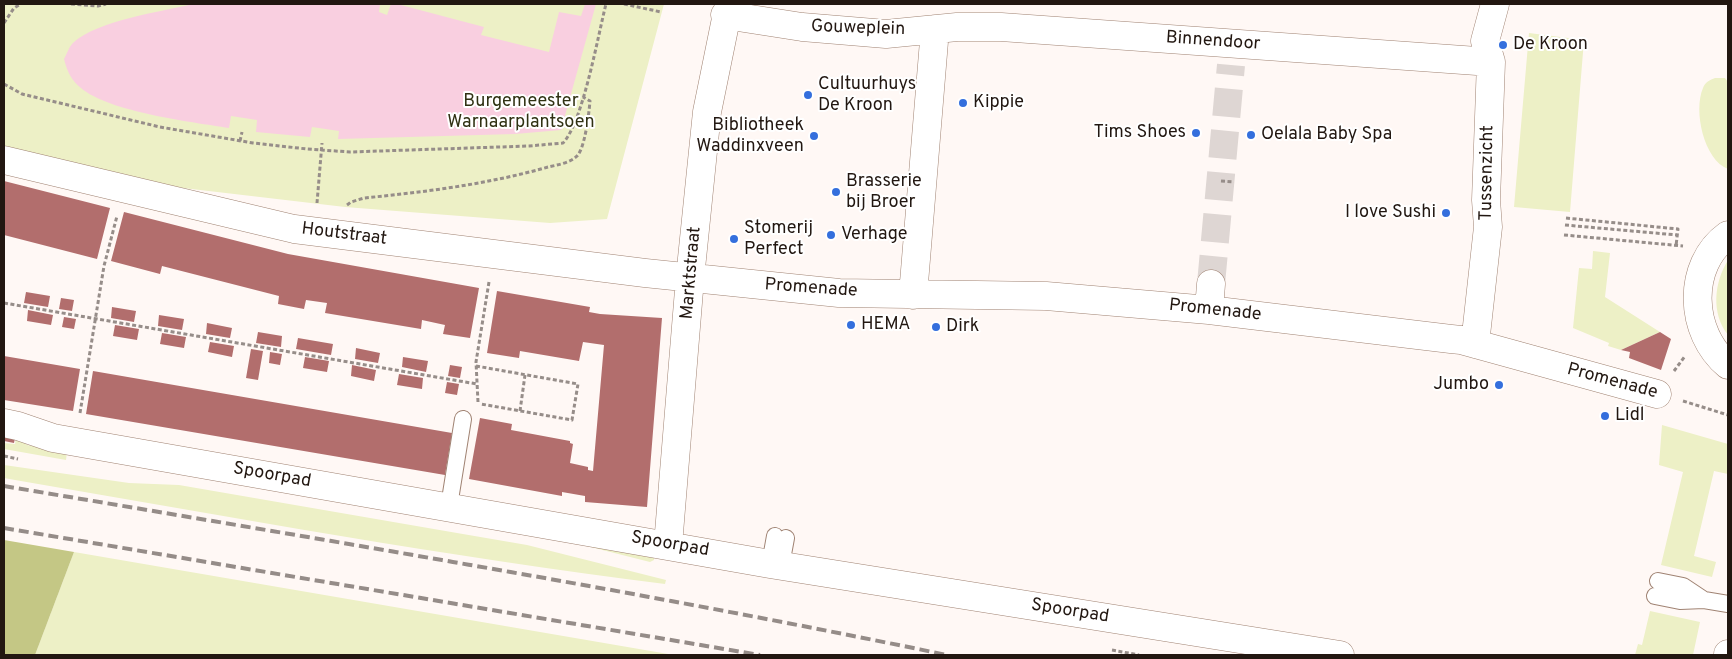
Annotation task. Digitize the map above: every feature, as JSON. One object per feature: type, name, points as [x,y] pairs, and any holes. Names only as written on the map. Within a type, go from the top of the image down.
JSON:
[{"type":"street","name":"Tussenzicht","points":[[1475,344],[1488,227],[1486,200],[1491,62],[1486,41],[1495,4]]},
{"type":"street","name":"Gouweplein","points":[[727,10],[802,27],[886,34],[935,29]]},
{"type":"street","name":"Marktstraat","points":[[668,545],[690,278],[707,112],[727,10]]},
{"type":"street","name":"Binnendoor","points":[[935,29],[1001,27],[1232,55],[1491,62]]},
{"type":"street","points":[[913,294],[935,29]]},
{"type":"street","name":"Houtstraat","points":[[4,160],[294,229],[690,278]]},
{"type":"street","points":[[1721,242],[1703,267],[1698,286],[1697,306],[1701,326],[1710,344],[1728,365]]},
{"type":"street","name":"Promenade","points":[[690,278],[839,293],[1210,297],[1475,344],[1657,394]]},
{"type":"street","name":"Spoorpad","points":[[4,423],[53,438],[776,564],[1340,655]]},
{"type":"lane","points":[[449,506],[463,419]]},
{"type":"lane","points":[[776,564],[781,537]]},
{"type":"lane","points":[[1656,589],[1680,601],[1704,600],[1728,604]]},
{"type":"path","points":[[4,22],[14,8],[21,4]]},
{"type":"path","points":[[71,4],[98,6],[106,4]]},
{"type":"path","points":[[4,84],[31,97],[160,127],[240,141],[321,150],[350,152],[529,146],[563,142],[570,136],[583,97],[606,4]]},
{"type":"path","points":[[624,4],[661,12]]},
{"type":"path","points":[[345,207],[351,202],[364,198],[526,174],[566,162],[577,156],[584,140],[589,118],[590,101],[583,97]]},
{"type":"path","points":[[240,141],[242,132]]},
{"type":"path","points":[[317,204],[322,143]]},
{"type":"path","points":[[1220,181],[1234,182]]},
{"type":"path","points":[[76,442],[104,266],[124,189]]},
{"type":"path","points":[[1566,218],[1678,229],[1676,246]]},
{"type":"path","points":[[1565,225],[1677,235]]},
{"type":"path","points":[[1564,235],[1676,246],[1721,242]]},
{"type":"path","points":[[476,366],[578,384],[572,420],[478,403],[476,366],[488,289],[496,254]]},
{"type":"path","points":[[4,303],[477,384]]},
{"type":"path","points":[[520,411],[525,375]]},
{"type":"path","name":"Promenade","points":[[1657,394],[1728,415]]},
{"type":"green space","name":"Burgemeester Warnaarplantsoen","points":[[4,4],[664,4],[607,219],[550,223],[345,207],[132,182],[4,151]]},
{"type":"green space","points":[[1529,33],[1584,40],[1570,212],[1514,207]]},
{"type":"green space","points":[[1715,78],[1725,78],[1728,82],[1728,169],[1713,156],[1707,145],[1700,121],[1700,98],[1703,88],[1706,83]]},
{"type":"green space","points":[[1593,251],[1610,253],[1605,297],[1660,332],[1621,350],[1608,346],[1609,343],[1573,328],[1579,268],[1592,269]]},
{"type":"green space","points":[[1728,260],[1728,335],[1719,317],[1716,298],[1720,278]]},
{"type":"green space","points":[[1662,425],[1728,444],[1728,474],[1714,471],[1694,556],[1716,562],[1712,577],[1661,565],[1683,472],[1659,465]]},
{"type":"green space","points":[[17,432],[27,445],[67,452],[66,460],[4,449],[4,443],[15,444]]},
{"type":"green space","points":[[4,465],[129,483],[179,485],[527,545],[666,580],[665,584],[502,562],[15,480],[4,478]]},
{"type":"green space","points":[[543,535],[654,555],[654,560],[650,562]]},
{"type":"green space","points":[[4,540],[74,552],[35,655],[4,655]]},
{"type":"green space","points":[[74,552],[674,655],[35,655]]},
{"type":"green space","points":[[1650,611],[1700,622],[1693,655],[1635,655],[1638,644],[1642,645]]},
{"type":"shaded area","points":[[194,4],[380,4],[379,12],[387,15],[391,4],[397,4],[484,27],[481,35],[549,52],[559,12],[581,16],[585,4],[596,4],[561,130],[515,134],[338,139],[339,131],[312,127],[310,137],[256,132],[257,120],[231,116],[229,128],[130,110],[94,96],[81,88],[70,75],[64,59],[72,44],[84,35],[98,28],[131,18]]},
{"type":"building","points":[[4,181],[110,208],[97,259],[4,235]]},
{"type":"building","points":[[124,212],[288,254],[479,288],[470,338],[443,334],[445,325],[422,320],[421,329],[325,313],[327,303],[306,300],[304,309],[278,304],[279,296],[162,266],[160,274],[111,261]]},
{"type":"building","points":[[497,291],[590,307],[589,312],[600,314],[662,318],[647,507],[585,502],[585,496],[562,492],[562,496],[469,479],[480,418],[512,424],[511,430],[570,441],[573,444],[570,463],[588,467],[588,470],[593,471],[604,345],[583,342],[579,361],[520,351],[519,358],[487,353]]},
{"type":"building","points":[[26,292],[50,296],[48,307],[24,303]]},
{"type":"building","points":[[61,298],[74,300],[72,311],[59,309]]},
{"type":"building","points":[[112,307],[136,311],[134,322],[111,318]]},
{"type":"building","points":[[28,310],[53,315],[51,325],[27,321]]},
{"type":"building","points":[[159,315],[184,319],[182,330],[158,326]]},
{"type":"building","points":[[64,317],[76,319],[74,329],[62,327]]},
{"type":"building","points":[[207,323],[232,328],[230,338],[206,334]]},
{"type":"building","points":[[115,325],[139,329],[137,340],[113,336]]},
{"type":"building","points":[[258,332],[282,336],[281,347],[256,343]]},
{"type":"building","points":[[1660,332],[1671,339],[1661,370],[1629,358],[1630,352],[1621,350]]},
{"type":"building","points":[[162,333],[186,337],[184,348],[160,344]]},
{"type":"building","points":[[298,338],[333,344],[331,355],[296,349]]},
{"type":"building","points":[[210,342],[234,346],[232,357],[208,352]]},
{"type":"building","points":[[356,348],[380,353],[378,363],[355,359]]},
{"type":"building","points":[[251,349],[263,351],[258,380],[246,378]]},
{"type":"building","points":[[270,352],[282,354],[280,365],[269,363]]},
{"type":"building","points":[[4,356],[80,369],[73,411],[4,400]]},
{"type":"building","points":[[305,357],[329,361],[327,372],[303,368]]},
{"type":"building","points":[[403,357],[428,361],[426,372],[402,367]]},
{"type":"building","points":[[352,365],[376,370],[374,381],[351,376]]},
{"type":"building","points":[[450,365],[462,367],[460,378],[448,376]]},
{"type":"building","points":[[93,371],[452,433],[445,475],[86,414]]},
{"type":"building","points":[[399,374],[423,378],[422,389],[397,385]]},
{"type":"building","points":[[447,382],[459,384],[457,395],[445,393]]},
{"type":"building","points":[[4,430],[16,433],[14,443],[4,441]]},
{"type":"tunnel","points":[[1211,284],[1231,65]]},
{"type":"railway","points":[[4,486],[594,587],[947,655]]},
{"type":"railway","points":[[4,528],[760,655]]},
{"type":"place","name":"De Kroon","points":[[1503,45]]},
{"type":"place","name":"Cultuurhuys De Kroon","points":[[808,95]]},
{"type":"place","name":"Kippie","points":[[963,103]]},
{"type":"place","name":"Tims Shoes","points":[[1196,133]]},
{"type":"place","name":"Oelala Baby Spa","points":[[1251,135]]},
{"type":"place","name":"Bibliotheek Waddinxveen","points":[[814,136]]},
{"type":"place","name":"Brasserie bij Broer","points":[[836,192]]},
{"type":"place","name":"I love Sushi","points":[[1446,213]]},
{"type":"place","name":"Verhage","points":[[831,235]]},
{"type":"place","name":"Stomerij Perfect","points":[[734,239]]},
{"type":"place","name":"HEMA","points":[[851,325]]},
{"type":"place","name":"Dirk","points":[[936,327]]},
{"type":"place","name":"Jumbo","points":[[1499,385]]},
{"type":"place","name":"Lidl","points":[[1605,416]]}]
